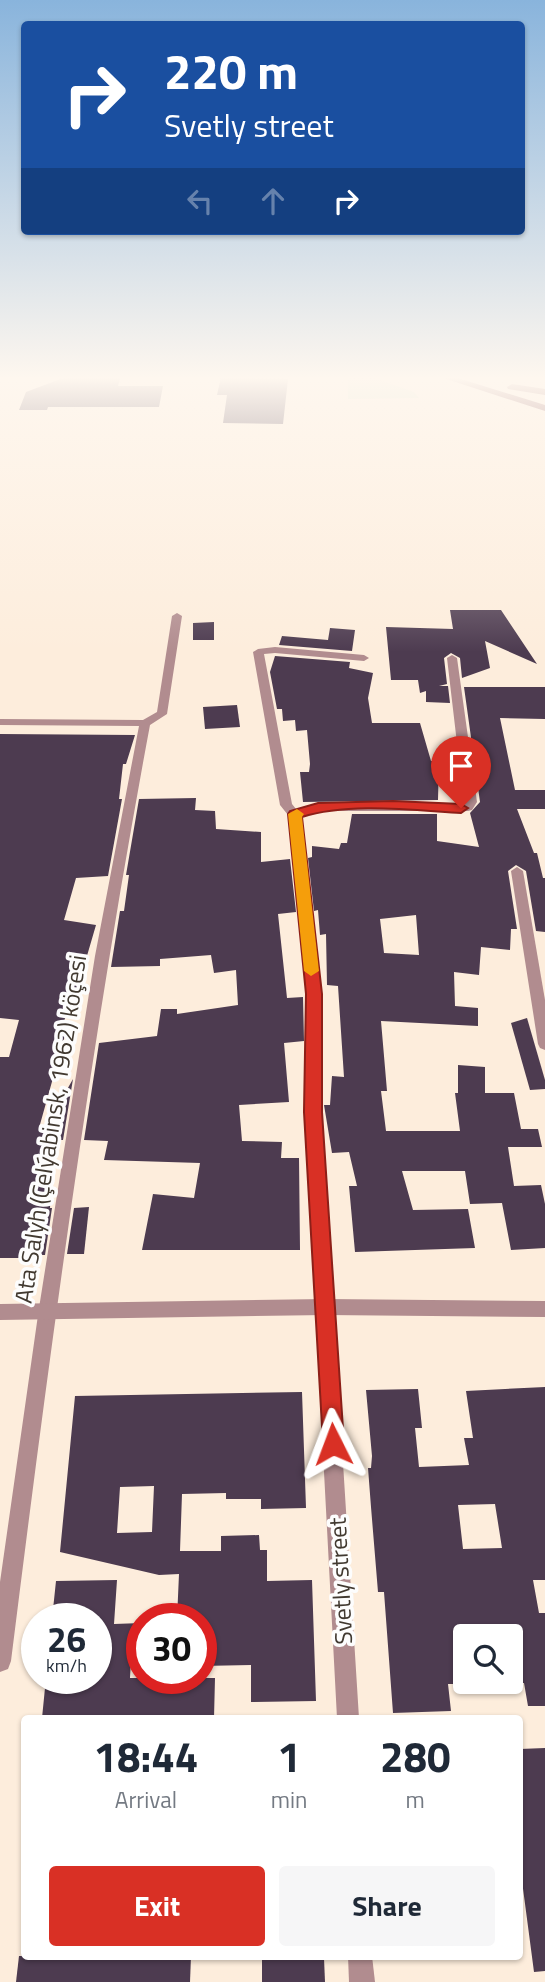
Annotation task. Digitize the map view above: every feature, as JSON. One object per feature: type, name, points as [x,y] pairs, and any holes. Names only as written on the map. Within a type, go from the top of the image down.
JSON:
[{"type":"street","name":"Ata Salyh (Çelýabinsk, 1962) köçesi","points":[[0,1661],[46,1311],[111,891],[145,723],[162,714],[177,616]]},
{"type":"street","name":"Svetly street","points":[[348,1715],[313,1112],[314,994],[295,814],[286,805],[258,652],[275,649],[364,658]]},
{"type":"street","points":[[295,814],[318,807],[468,807],[471,802],[452,658]]},
{"type":"street","points":[[0,722],[145,723]]},
{"type":"street","points":[[517,871],[545,1044]]},
{"type":"street","points":[[0,1312],[326,1307],[545,1309]]},
{"type":"street","points":[[360,1960],[362,1982]]},
{"type":"building","points":[[450,610],[501,610],[537,664],[485,641],[490,668],[462,678],[460,658],[451,653],[444,658],[447,684],[439,686],[448,686],[450,703],[426,702],[426,691],[420,693],[418,680],[391,680],[386,627],[453,629]]},
{"type":"building","points":[[214,622],[214,640],[193,640],[193,623]]},
{"type":"building","points":[[330,628],[355,630],[352,651],[279,645],[282,636],[328,640]]},
{"type":"building","points":[[275,656],[350,662],[349,668],[373,673],[368,698],[372,723],[420,723],[431,761],[439,761],[438,800],[303,802],[300,772],[309,772],[310,764],[307,730],[296,731],[295,720],[283,721],[282,709],[277,709],[270,672]]},
{"type":"building","points":[[464,687],[545,687],[545,719],[500,718],[515,790],[545,790],[545,809],[517,809],[545,878],[545,932],[536,931],[526,871],[516,865],[508,871],[517,929],[511,929],[510,950],[481,947],[479,975],[454,972],[455,1006],[478,1008],[478,1026],[381,1021],[387,1091],[381,1091],[386,1131],[460,1131],[455,1093],[458,1093],[458,1065],[485,1067],[485,1093],[514,1093],[521,1129],[538,1129],[542,1147],[508,1147],[514,1186],[541,1185],[545,1204],[545,1248],[511,1250],[502,1203],[470,1204],[465,1171],[402,1171],[413,1210],[468,1209],[475,1248],[355,1252],[349,1186],[357,1186],[349,1152],[332,1153],[324,1105],[330,1105],[332,1076],[344,1077],[338,986],[327,985],[326,934],[320,935],[318,910],[314,911],[308,858],[312,857],[312,846],[339,849],[341,843],[347,843],[352,814],[437,814],[437,841],[479,847],[470,813],[480,802]],"holes":[[[416,915],[419,955],[384,953],[380,919]]]},
{"type":"building","points":[[237,705],[240,727],[205,729],[203,707]]},
{"type":"building","points":[[0,734],[135,735],[126,764],[123,764],[119,799],[122,799],[108,876],[76,878],[64,920],[96,925],[77,990],[74,990],[62,1028],[67,1028],[39,1128],[44,1130],[73,1079],[63,1140],[52,1140],[51,1159],[46,1159],[44,1185],[51,1186],[52,1208],[45,1255],[38,1255],[37,1258],[0,1258],[0,1057],[9,1057],[19,1020],[0,1018]]},
{"type":"building","points":[[196,798],[195,810],[215,811],[216,829],[261,832],[261,862],[290,859],[296,912],[278,914],[287,998],[303,997],[304,1041],[284,1043],[289,1102],[239,1105],[242,1141],[282,1142],[281,1158],[299,1158],[300,1250],[142,1250],[153,1194],[194,1198],[200,1163],[104,1160],[108,1141],[84,1140],[99,1043],[157,1036],[161,1009],[177,1009],[177,1014],[238,1005],[236,970],[214,973],[211,955],[160,959],[160,966],[111,967],[120,911],[124,911],[129,875],[126,875],[139,799]]},
{"type":"building","points":[[527,1018],[545,1080],[545,1089],[530,1090],[511,1023]]},
{"type":"building","points":[[89,1207],[84,1254],[67,1254],[74,1208]]},
{"type":"building","points":[[545,1387],[545,1580],[533,1580],[539,1613],[545,1613],[545,1706],[528,1706],[523,1683],[523,1624],[453,1624],[453,1684],[448,1684],[451,1711],[393,1713],[384,1592],[378,1592],[368,1468],[371,1468],[372,1456],[366,1390],[418,1389],[422,1428],[415,1428],[419,1467],[469,1465],[464,1438],[473,1438],[466,1391]],"holes":[[[495,1504],[502,1548],[463,1549],[458,1505]]]},
{"type":"building","points":[[302,1392],[306,1508],[261,1509],[261,1499],[226,1499],[226,1493],[182,1494],[180,1551],[221,1551],[221,1536],[259,1535],[260,1550],[267,1550],[267,1581],[312,1580],[316,1701],[251,1702],[251,1665],[217,1666],[217,1603],[178,1603],[179,1574],[159,1575],[60,1552],[75,1396]],"holes":[[[154,1486],[152,1532],[117,1533],[120,1487]]]},
{"type":"building","points":[[117,1580],[114,1624],[126,1624],[126,1694],[215,1694],[214,1715],[42,1715],[44,1694],[112,1694],[112,1603],[54,1603],[56,1581]]},
{"type":"building","points":[[545,1748],[545,1971],[534,1972],[523,1889],[523,1749]]},
{"type":"building","points":[[19,1956],[21,1960],[191,1960],[190,1982],[16,1982]]},
{"type":"building","points":[[262,1960],[324,1960],[325,1982],[262,1982]]},
{"type":"slow traffic","points":[[297,814],[311,971]]},
{"type":"route","points":[[333,1444],[313,1112],[314,994],[295,814],[318,807],[393,805],[461,808]]}]
